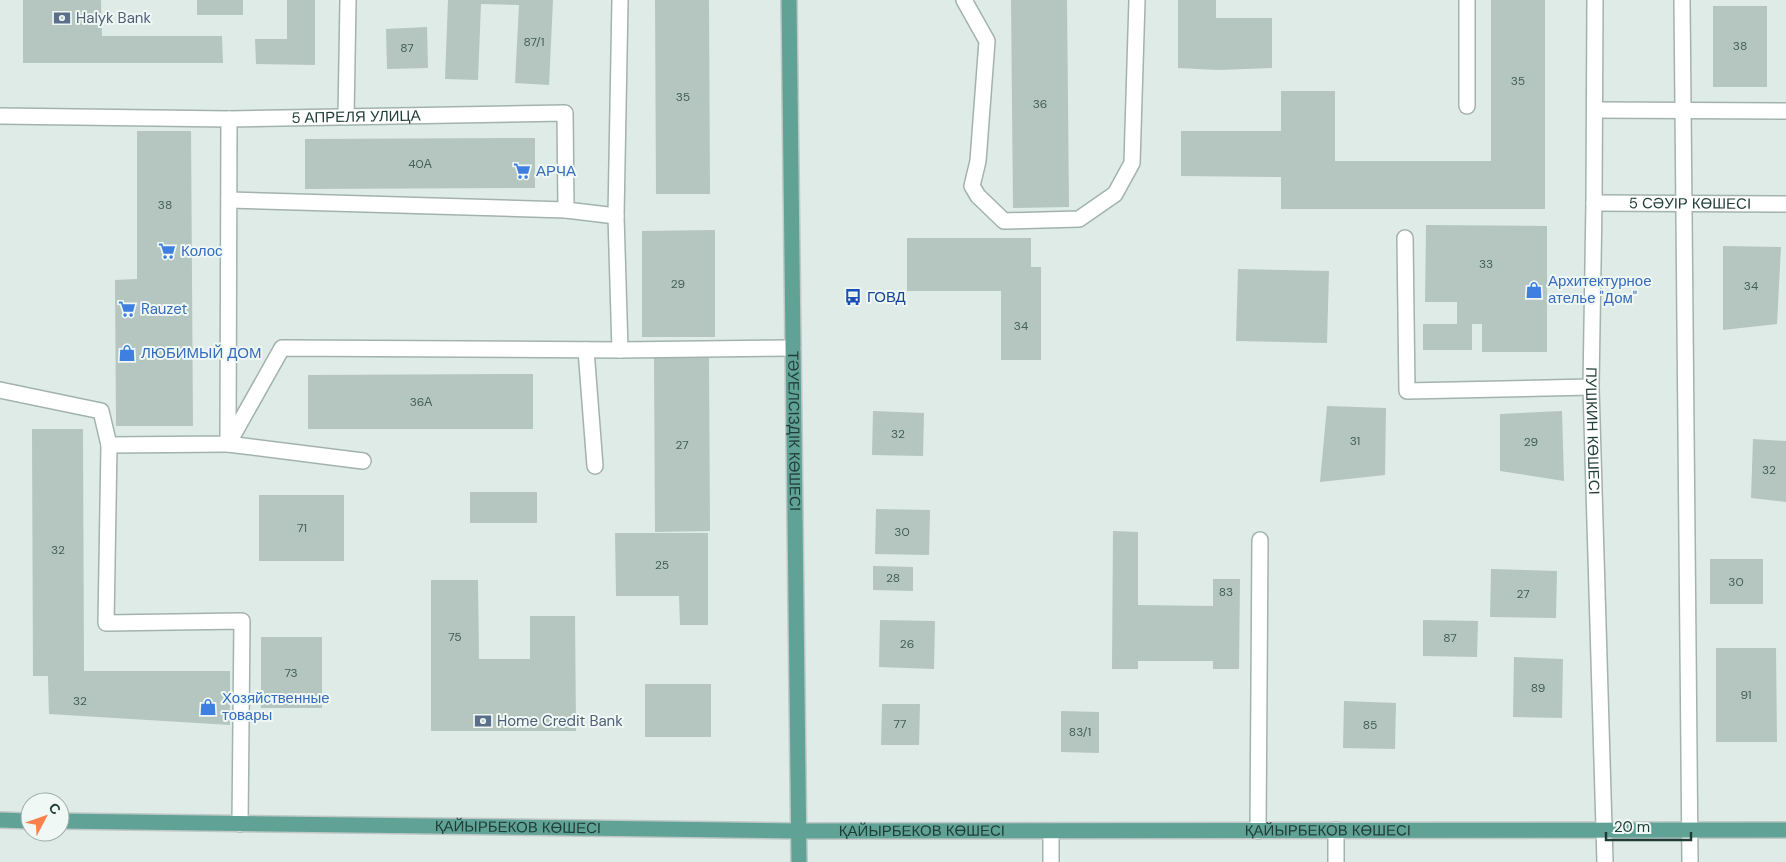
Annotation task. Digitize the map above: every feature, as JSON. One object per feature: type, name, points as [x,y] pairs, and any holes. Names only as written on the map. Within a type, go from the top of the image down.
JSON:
[{"type":"main road","name":"ТӘУЕЛСІЗДІК КӨШЕСІ","points":[[789,0],[799,862]]},
{"type":"main road","points":[[0,820],[20,821]]},
{"type":"main road","name":"ҚАЙЫРБЕКОВ КӨШЕСІ","points":[[70,821],[798,831],[1786,830]]},
{"type":"street","points":[[346,117],[348,0]]},
{"type":"street","points":[[620,0],[616,216],[620,350]]},
{"type":"street","points":[[964,0],[987,41],[978,161],[972,186],[978,196],[1004,220],[1079,219],[1115,194],[1132,163],[1137,0]]},
{"type":"street","points":[[1467,0],[1467,106]]},
{"type":"street","name":"ПУШКИН КӨШЕСІ","points":[[1595,0],[1592,387],[1605,862]]},
{"type":"street","points":[[1682,0],[1690,862]]},
{"type":"street","points":[[1595,110],[1786,111]]},
{"type":"street","name":"5 АПРЕЛЯ УЛИЦА","points":[[0,116],[229,119],[565,113],[566,210]]},
{"type":"street","points":[[228,444],[229,119]]},
{"type":"street","points":[[229,200],[566,210],[616,216]]},
{"type":"street","name":"5 СӘУІР КӨШЕСІ","points":[[1594,203],[1786,204]]},
{"type":"street","points":[[1405,238],[1407,390],[1592,387]]},
{"type":"street","points":[[228,444],[282,348],[620,350],[793,348]]},
{"type":"street","points":[[586,350],[595,466]]},
{"type":"street","points":[[0,390],[101,411],[109,445],[106,623],[242,621],[240,824]]},
{"type":"street","points":[[109,445],[228,444],[363,461]]},
{"type":"street","points":[[1258,831],[1260,540]]},
{"type":"street","points":[[1336,830],[1336,862]]},
{"type":"street","points":[[1051,831],[1051,862]]},
{"type":"building","name":"Halyk Bank","points":[[23,0],[101,0],[102,36],[222,36],[223,63],[23,63]]},
{"type":"building","points":[[197,0],[243,0],[243,15],[197,15]]},
{"type":"building","points":[[287,0],[315,0],[315,65],[256,64],[255,39],[287,39]]},
{"type":"building","points":[[448,0],[553,0],[549,85],[515,83],[519,5],[481,4],[478,80],[445,79]]},
{"type":"building","points":[[655,0],[709,0],[710,194],[656,194]]},
{"type":"building","points":[[1011,0],[1067,0],[1069,207],[1013,208]]},
{"type":"building","points":[[1178,0],[1216,0],[1216,18],[1272,18],[1272,68],[1218,70],[1178,68]]},
{"type":"building","points":[[1491,0],[1545,0],[1545,209],[1281,209],[1281,177],[1181,176],[1181,131],[1281,131],[1281,91],[1335,91],[1335,161],[1491,161]]},
{"type":"building","points":[[1713,6],[1767,6],[1767,87],[1713,87]]},
{"type":"building","points":[[427,27],[428,68],[387,69],[386,29]]},
{"type":"building","points":[[137,131],[191,131],[193,426],[116,426],[115,280],[137,279]]},
{"type":"building","points":[[535,138],[535,188],[305,189],[305,139]]},
{"type":"building","points":[[1426,225],[1547,226],[1547,352],[1482,352],[1482,324],[1472,324],[1472,350],[1423,350],[1423,324],[1457,324],[1457,302],[1425,302]]},
{"type":"building","points":[[715,230],[715,337],[642,337],[642,231]]},
{"type":"building","points":[[907,238],[1031,238],[1031,267],[1041,267],[1041,360],[1001,360],[1001,291],[907,291]]},
{"type":"building","points":[[1723,246],[1781,247],[1777,324],[1723,330]]},
{"type":"building","points":[[1238,269],[1329,271],[1327,343],[1236,341]]},
{"type":"building","points":[[654,358],[709,358],[710,531],[655,532]]},
{"type":"building","points":[[533,374],[533,429],[308,429],[308,375]]},
{"type":"building","points":[[1327,406],[1386,408],[1385,475],[1320,482]]},
{"type":"building","points":[[873,411],[924,413],[923,456],[872,455]]},
{"type":"building","points":[[1562,411],[1564,481],[1500,471],[1500,414]]},
{"type":"building","points":[[32,429],[83,429],[84,671],[230,671],[230,725],[49,714],[48,676],[33,676]]},
{"type":"building","points":[[1753,439],[1786,441],[1786,502],[1751,498]]},
{"type":"building","points":[[470,492],[537,492],[537,523],[470,523]]},
{"type":"building","points":[[259,495],[344,495],[344,561],[259,561]]},
{"type":"building","points":[[876,509],[930,510],[929,555],[875,554]]},
{"type":"building","points":[[1113,531],[1138,532],[1138,605],[1213,606],[1213,579],[1240,579],[1239,669],[1213,669],[1213,661],[1138,661],[1138,669],[1112,669]]},
{"type":"building","points":[[615,533],[708,533],[708,625],[680,625],[679,596],[616,596]]},
{"type":"building","points":[[1710,559],[1763,559],[1763,604],[1710,604]]},
{"type":"building","points":[[873,566],[913,567],[913,591],[873,590]]},
{"type":"building","points":[[1491,569],[1557,571],[1556,618],[1490,617]]},
{"type":"building","points":[[431,580],[478,580],[479,659],[530,659],[530,616],[575,616],[576,731],[431,731]]},
{"type":"building","points":[[880,620],[935,621],[934,669],[879,667]]},
{"type":"building","points":[[1423,620],[1478,621],[1477,657],[1423,656]]},
{"type":"building","points":[[261,637],[322,637],[322,708],[261,708]]},
{"type":"building","points":[[1716,648],[1776,648],[1777,742],[1716,742]]},
{"type":"building","points":[[1514,657],[1563,659],[1562,718],[1513,717]]},
{"type":"building","points":[[645,684],[711,684],[711,737],[645,737]]},
{"type":"building","points":[[1344,701],[1396,703],[1395,749],[1343,748]]},
{"type":"building","points":[[882,704],[920,704],[919,745],[881,745]]},
{"type":"building","points":[[1061,711],[1099,712],[1099,753],[1061,752]]},
{"type":"place","name":"Halyk Bank","points":[[62,18]]},
{"type":"place","name":"АРЧА","points":[[522,171]]},
{"type":"place","name":"Колос","points":[[167,251]]},
{"type":"place","name":"Архитектурное ателье \"Дом\"","points":[[1534,290]]},
{"type":"place","name":"ГОВД","points":[[853,297]]},
{"type":"place","name":"Rauzet","points":[[127,309]]},
{"type":"place","name":"ЛЮБИМЫЙ ДОМ","points":[[127,353]]},
{"type":"place","name":"Хозяйственные товары","points":[[208,707]]},
{"type":"place","name":"Home Credit Bank","points":[[483,721]]}]
